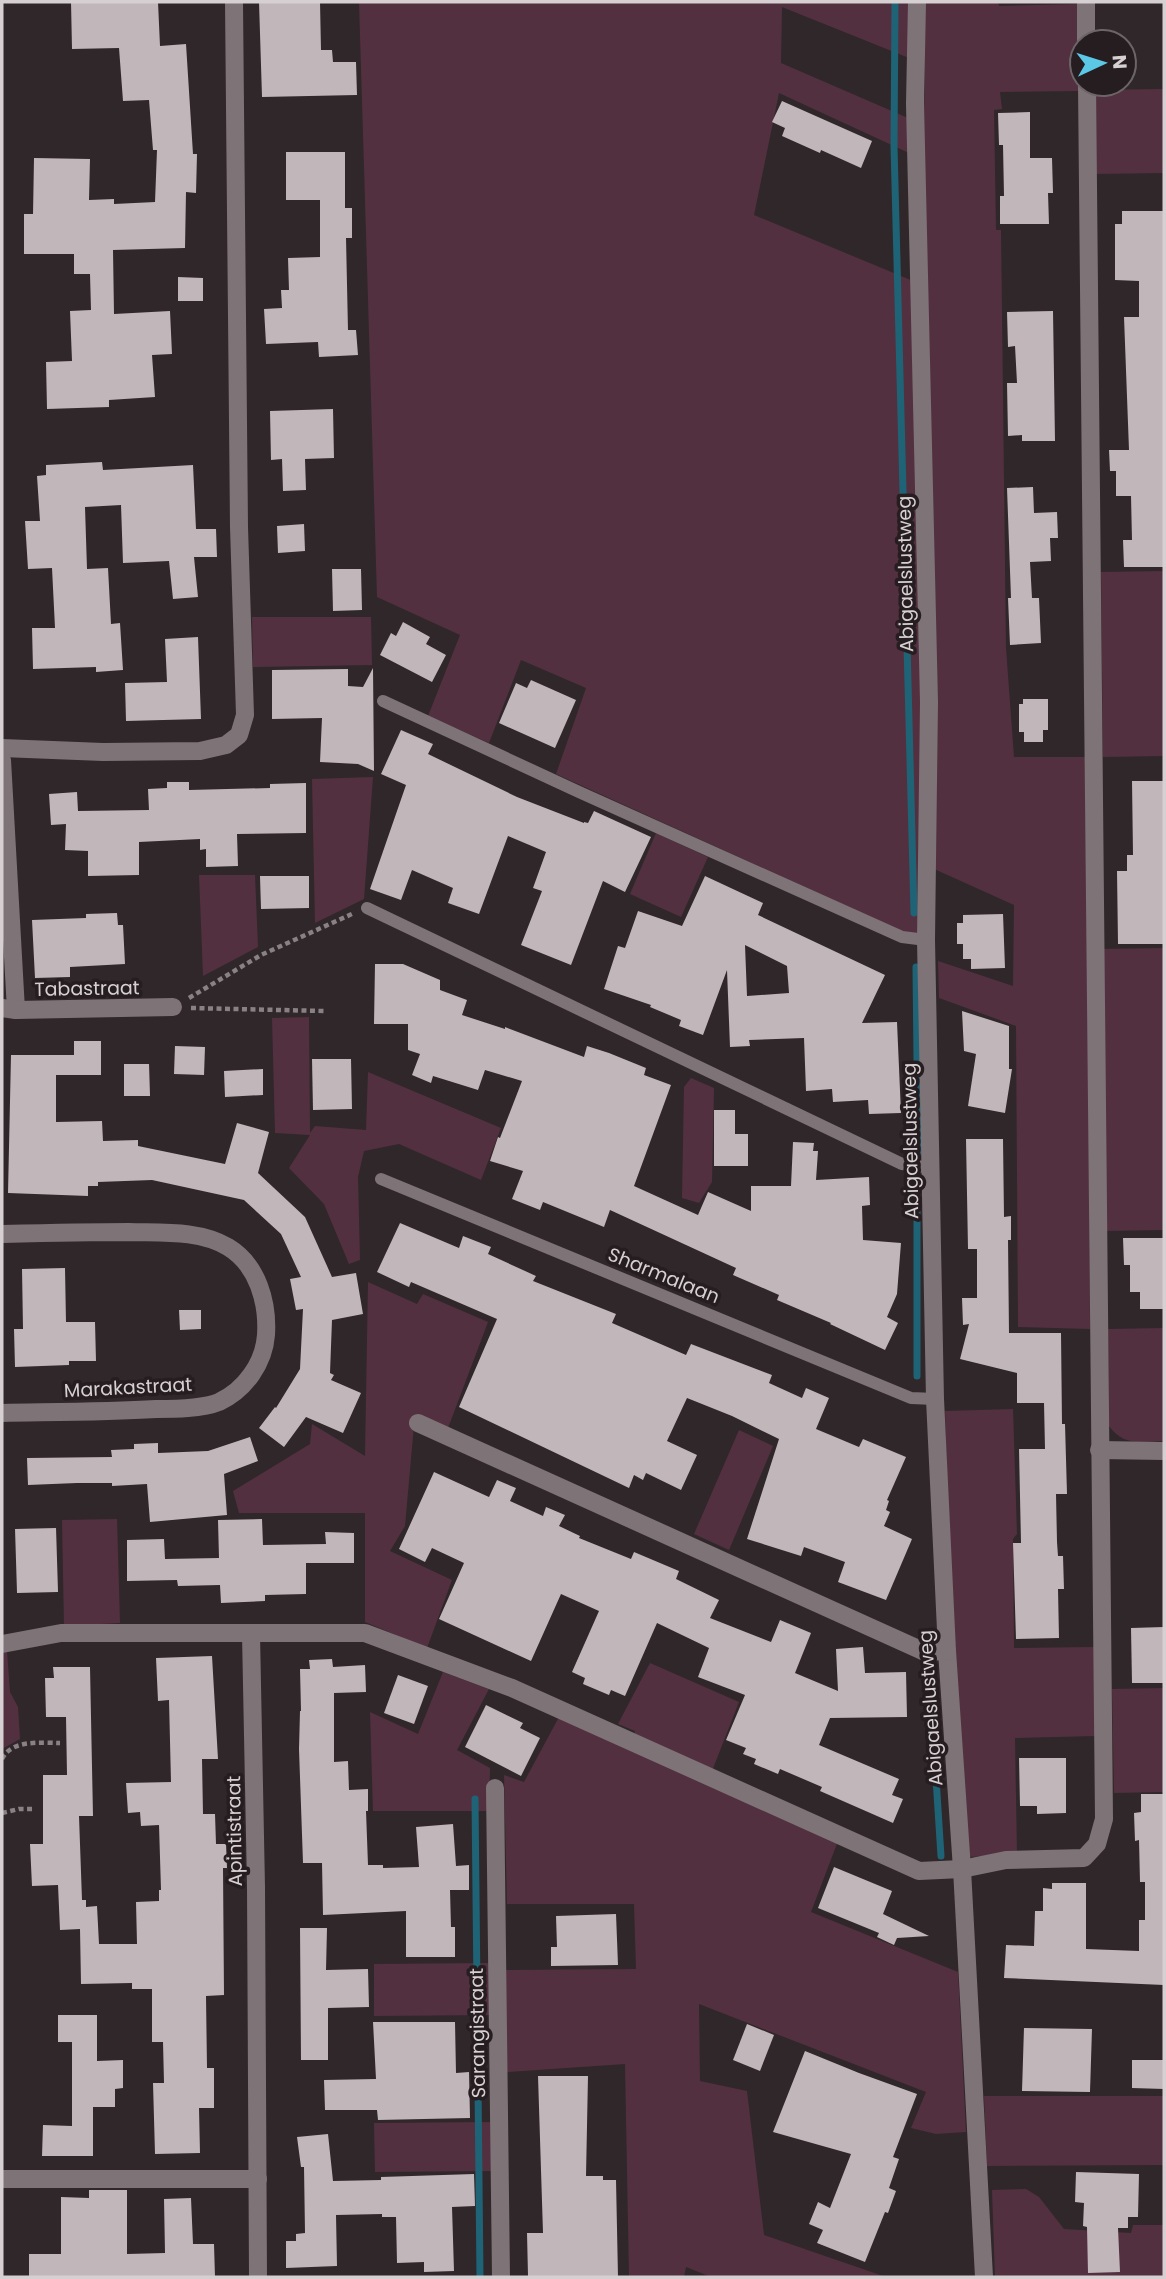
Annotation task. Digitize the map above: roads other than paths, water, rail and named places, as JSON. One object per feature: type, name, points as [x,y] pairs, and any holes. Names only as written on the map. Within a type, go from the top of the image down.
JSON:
[{"type":"street","points":[[2,748],[103,752],[200,751],[226,745],[239,735],[245,715],[239,527],[234,2]]},
{"type":"street","name":"Abigaelslustweg","points":[[917,2],[915,104],[929,702],[926,940],[935,1399],[984,2277]]},
{"type":"street","points":[[1086,2],[1086,28]]},
{"type":"street","points":[[2,1644],[61,1633],[365,1633],[512,1688],[919,1871],[961,1869],[1006,1860],[1084,1858],[1097,1844],[1104,1819],[1087,98]]},
{"type":"street","points":[[2,760],[9,1009]]},
{"type":"street","name":"Tabastraat","points":[[9,1009],[173,1007]]},
{"type":"street","name":"Marakastraat","points":[[2,1234],[88,1232],[201,1236],[229,1247],[245,1262],[256,1277],[267,1321],[265,1345],[257,1367],[243,1386],[219,1402],[183,1408],[2,1413]]},
{"type":"street","points":[[418,1423],[925,1652],[947,1651]]},
{"type":"street","points":[[1099,1450],[1164,1451]]},
{"type":"street","name":"Apintistraat","points":[[251,1634],[257,1887],[258,2277]]},
{"type":"street","name":"Sarangistraat","points":[[495,1788],[501,2277]]},
{"type":"street","points":[[2,2179],[258,2179]]},
{"type":"lane","points":[[383,701],[902,937],[926,940]]},
{"type":"lane","points":[[367,908],[902,1164],[932,1168]]},
{"type":"lane","name":"Sharmalaan","points":[[381,1179],[911,1398],[935,1399]]},
{"type":"waterway","points":[[895,2],[894,146],[914,913]]},
{"type":"waterway","points":[[916,967],[918,1153]]},
{"type":"waterway","points":[[917,1193],[917,1376]]},
{"type":"waterway","points":[[930,1685],[941,1856]]},
{"type":"waterway","points":[[475,1799],[480,2277]]}]
